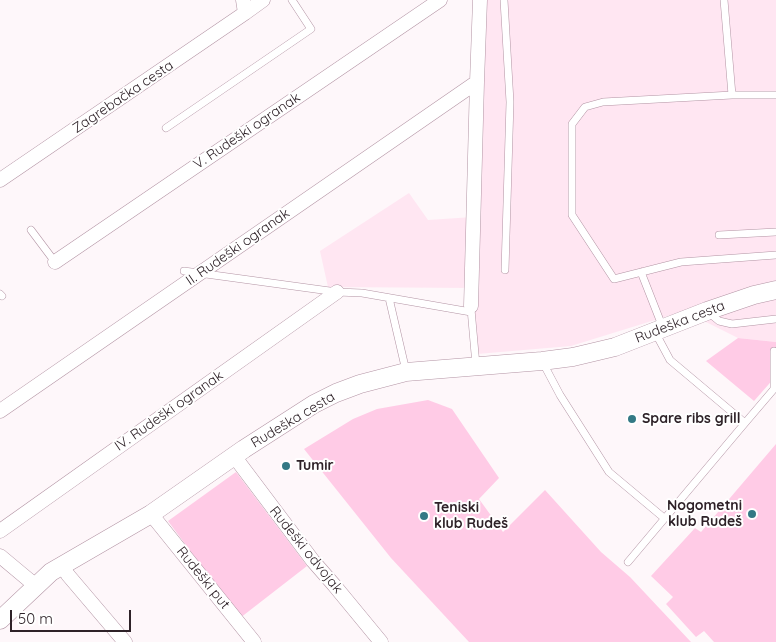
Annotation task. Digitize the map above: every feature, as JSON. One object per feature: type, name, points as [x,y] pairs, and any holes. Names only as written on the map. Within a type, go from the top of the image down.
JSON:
[{"type":"street","name":"Zagrebačka cesta","points":[[0,180],[244,7],[263,0]]},
{"type":"street","name":"V. Rudeški ogranak","points":[[55,262],[440,0]]},
{"type":"street","points":[[471,309],[476,82],[480,0]]},
{"type":"street","name":"II. Rudeški ogranak","points":[[0,411],[476,82]]},
{"type":"street","name":"Rudeška cesta","points":[[0,620],[51,572],[151,514],[234,456],[314,404],[336,393],[360,384],[406,372],[542,361],[572,357],[615,347],[707,311],[754,295],[776,290]]},
{"type":"street","name":"IV. Rudeški ogranak","points":[[0,531],[337,292]]},
{"type":"street","name":"Rudeški odvojak","points":[[234,456],[313,561],[381,642]]},
{"type":"street","name":"Rudeški put","points":[[151,514],[254,642]]},
{"type":"street","points":[[0,556],[36,586]]},
{"type":"street","points":[[62,566],[125,642]]},
{"type":"lane","points":[[166,128],[311,29],[292,0]]},
{"type":"lane","points":[[504,0],[510,102],[505,270]]},
{"type":"lane","points":[[724,0],[732,95]]},
{"type":"lane","points":[[776,96],[732,95],[603,102],[585,107],[572,124],[572,215],[614,279],[681,262],[776,254]]},
{"type":"lane","points":[[31,230],[55,262]]},
{"type":"lane","points":[[719,235],[776,232]]},
{"type":"lane","points":[[184,271],[337,292],[362,293],[471,309],[476,365]]},
{"type":"lane","points":[[642,272],[670,360],[745,423]]},
{"type":"lane","points":[[389,298],[406,372]]},
{"type":"lane","points":[[707,311],[719,321],[732,324],[776,319]]},
{"type":"lane","points":[[628,562],[774,389],[774,352]]},
{"type":"lane","points":[[542,361],[560,395],[609,472],[664,518]]},
{"type":"shaded area","points":[[487,0],[776,0],[776,342],[738,338],[684,311],[571,346],[477,354],[470,288],[328,287],[320,251],[409,193],[428,220],[473,217]]},
{"type":"shaded area","points":[[738,338],[776,342],[776,376],[754,401],[706,361]]},
{"type":"shaded area","name":"Teniski klub Rudeš","points":[[428,400],[452,409],[499,478],[479,499],[503,532],[545,490],[601,552],[630,577],[691,642],[469,642],[391,558],[304,449],[353,419],[377,409]]},
{"type":"shaded area","name":"Nogometni klub Rudeš","points":[[776,444],[776,642],[714,642],[704,631],[696,637],[666,604],[673,597],[651,576],[695,528],[701,532]]},
{"type":"shaded area","points":[[236,472],[307,566],[240,618],[168,521]]},
{"type":"place","name":"Spare ribs grill","points":[[632,419]]},
{"type":"place","name":"Tumir","points":[[286,466]]},
{"type":"place","name":"Nogometni klub Rudeš","points":[[752,514]]},
{"type":"place","name":"Teniski klub Rudeš","points":[[424,516]]}]
